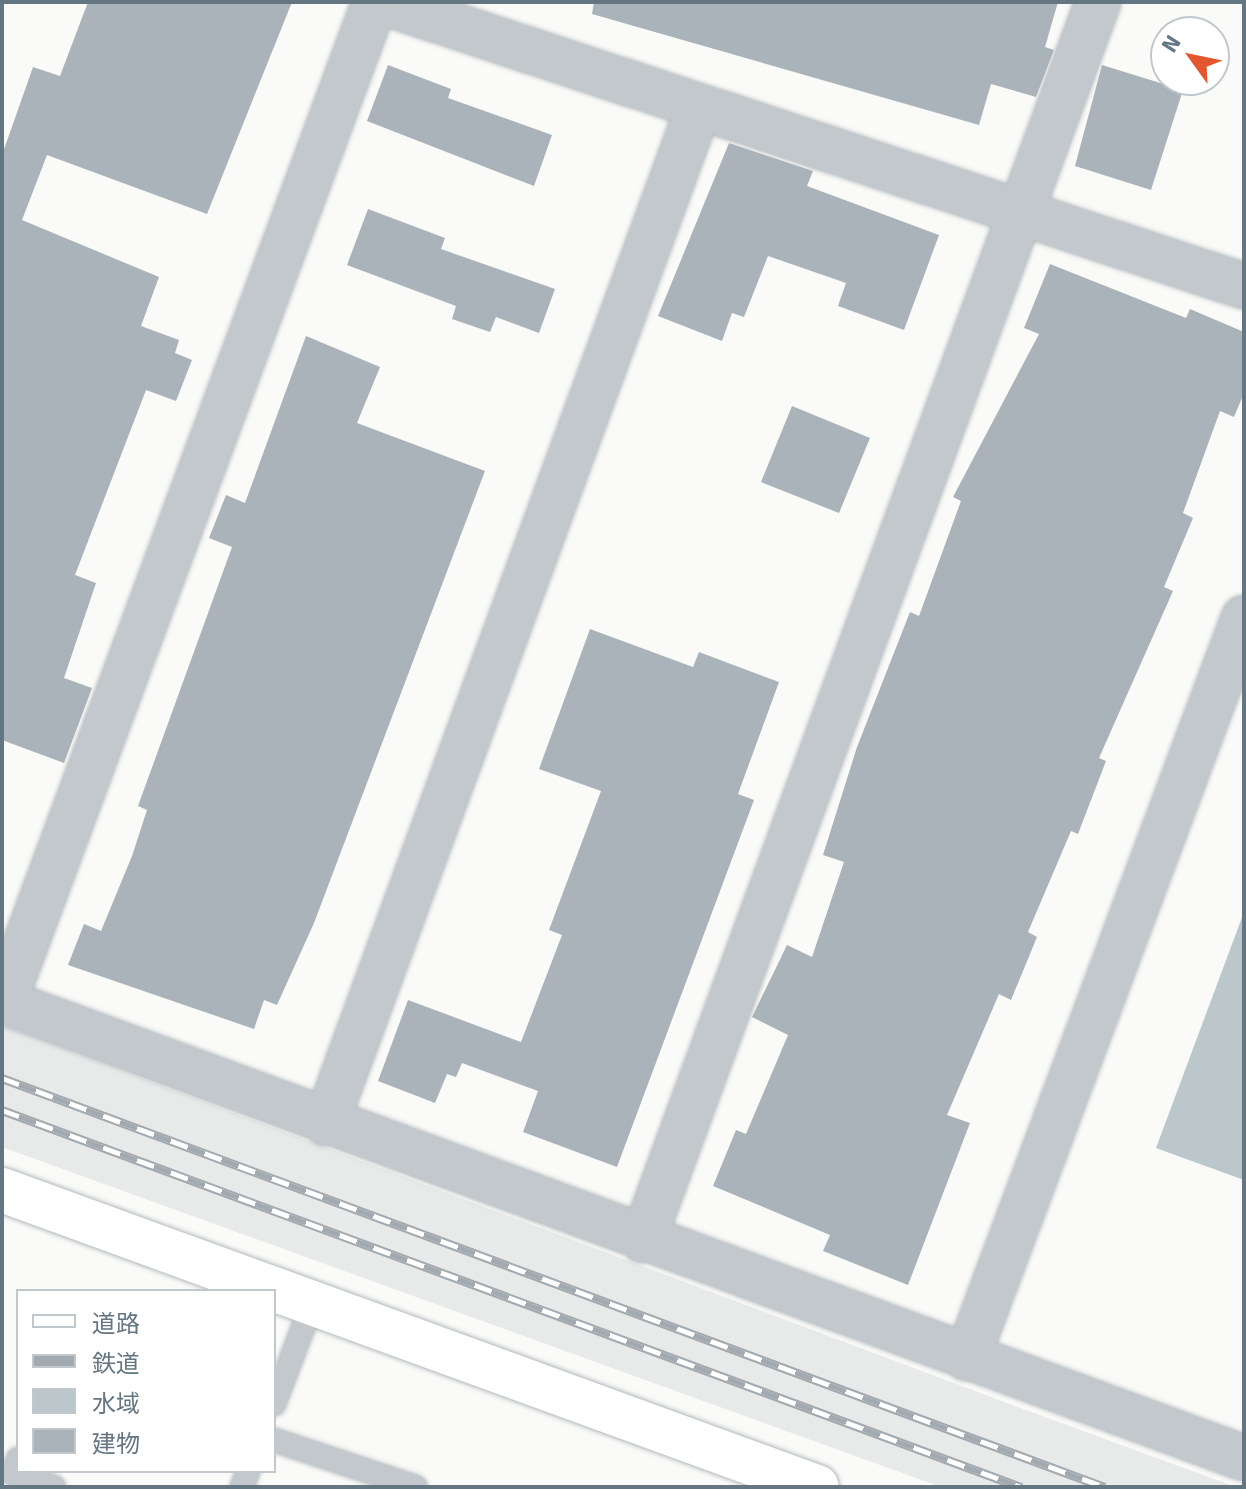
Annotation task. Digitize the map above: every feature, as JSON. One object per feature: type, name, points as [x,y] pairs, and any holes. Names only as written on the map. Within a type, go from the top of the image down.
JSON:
[{"type":"street","points":[[375,2],[3,1001],[643,1240],[1244,1458]]},
{"type":"street","points":[[383,2],[1022,210],[1244,286]]},
{"type":"street","points":[[643,1240],[1098,2]]},
{"type":"street","points":[[326,1123],[699,107]]},
{"type":"street","points":[[967,1358],[1244,618]]},
{"type":"street","points":[[2,1190],[271,1289]]},
{"type":"street","points":[[276,1291],[817,1487]]},
{"type":"lane","points":[[276,1399],[312,1304]]},
{"type":"lane","points":[[276,1441],[415,1487]]},
{"type":"lane","points":[[16,1464],[12,1473],[54,1487]]},
{"type":"shaded area","points":[[2,1026],[1236,1487],[941,1487],[2,1147]]},
{"type":"water","points":[[1244,912],[1244,1180],[1156,1148]]},
{"type":"building","points":[[88,2],[292,2],[207,214],[47,155],[22,220],[159,277],[141,326],[179,340],[175,353],[192,360],[176,401],[146,390],[75,575],[96,583],[64,678],[92,688],[64,763],[2,740],[2,155],[33,67],[60,76]]},
{"type":"building","points":[[594,2],[1058,2],[1045,47],[1054,50],[1036,97],[991,84],[979,125],[592,14]]},
{"type":"building","points":[[388,65],[451,89],[448,98],[552,135],[534,186],[367,121]]},
{"type":"building","points":[[1102,65],[1150,80],[1150,96],[1181,96],[1151,190],[1075,166]]},
{"type":"building","points":[[729,143],[813,171],[807,186],[939,235],[904,330],[838,306],[846,283],[768,256],[744,317],[732,313],[722,341],[658,316]]},
{"type":"building","points":[[368,209],[445,238],[441,249],[555,289],[539,333],[496,317],[490,332],[452,319],[456,306],[347,265]]},
{"type":"building","points":[[1050,264],[1186,318],[1190,309],[1244,332],[1244,393],[1234,417],[1220,411],[1183,513],[1193,518],[1164,587],[1173,591],[1099,758],[1106,761],[1078,834],[1071,831],[1028,932],[1037,937],[1011,1000],[999,994],[947,1115],[970,1123],[908,1285],[823,1251],[830,1235],[713,1186],[736,1130],[746,1134],[788,1035],[752,1017],[787,945],[812,957],[844,862],[823,855],[857,747],[910,612],[919,616],[961,501],[953,497],[1039,334],[1024,328]]},
{"type":"building","points":[[306,336],[380,367],[357,423],[485,471],[314,923],[277,1005],[264,1000],[254,1029],[68,965],[84,924],[101,931],[132,856],[147,810],[138,806],[232,547],[209,538],[226,495],[245,503]]},
{"type":"building","points":[[792,406],[870,438],[839,513],[761,482]]},
{"type":"building","points":[[590,629],[693,667],[699,652],[779,682],[738,794],[754,800],[617,1167],[523,1132],[538,1091],[462,1063],[456,1077],[447,1074],[435,1103],[378,1081],[408,1000],[521,1042],[562,935],[549,930],[601,791],[539,769]]},
{"type":"railway","points":[[2,1078],[1105,1487]]},
{"type":"railway","points":[[2,1110],[1021,1487]]}]
